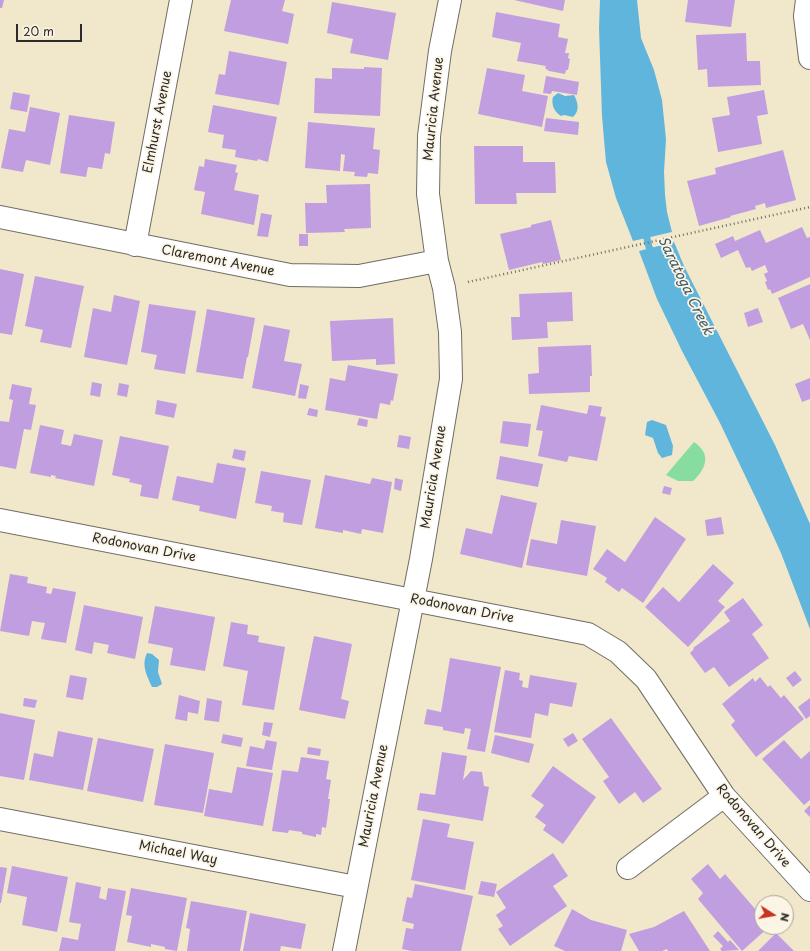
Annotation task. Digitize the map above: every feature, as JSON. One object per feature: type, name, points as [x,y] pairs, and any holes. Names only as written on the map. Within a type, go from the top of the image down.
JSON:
[{"type":"street","name":"Elmhurst Avenue","points":[[135,245],[181,0]]},
{"type":"street","name":"Mauricia Avenue","points":[[344,951],[413,600],[451,379],[450,332],[444,288],[437,261],[428,194],[429,136],[440,51],[450,0]]},
{"type":"street","points":[[807,0],[805,16],[810,58]]},
{"type":"street","name":"Claremont Avenue","points":[[0,217],[290,275],[359,276],[437,261]]},
{"type":"street","name":"Rodonovan Drive","points":[[0,520],[588,634],[618,652],[646,679],[724,796],[810,890]]},
{"type":"street","points":[[628,868],[724,796]]},
{"type":"street","name":"Michael Way","points":[[0,819],[356,888]]},
{"type":"path","points":[[468,282],[810,207]]},
{"type":"green space","points":[[694,442],[700,447],[705,456],[704,467],[698,476],[693,481],[678,481],[666,475]]},
{"type":"water","points":[[600,0],[637,0],[641,38],[654,70],[662,100],[666,139],[664,172],[665,195],[672,232],[633,241],[616,198],[606,162],[602,116],[599,28]]},
{"type":"water","points":[[558,93],[565,96],[574,95],[578,106],[577,112],[573,117],[564,115],[561,116],[555,110],[552,100]]},
{"type":"water","points":[[674,242],[684,266],[775,445],[810,524],[810,629],[781,553],[720,423],[682,351],[657,299],[639,251]]},
{"type":"water","points":[[652,420],[666,425],[673,446],[672,455],[662,458],[658,453],[653,438],[645,435],[647,422]]},
{"type":"water","points":[[147,653],[152,654],[159,660],[158,672],[162,684],[157,687],[152,687],[145,670],[145,658]]},
{"type":"building","points":[[0,0],[4,0],[2,8],[0,8]]},
{"type":"building","points":[[231,0],[285,0],[282,11],[294,14],[288,44],[224,31]]},
{"type":"building","points":[[514,0],[565,0],[563,11]]},
{"type":"building","points":[[688,0],[735,0],[731,27],[685,22]]},
{"type":"building","points":[[332,2],[396,13],[388,60],[350,53],[353,39],[327,33]]},
{"type":"building","points":[[496,12],[560,24],[558,37],[568,39],[565,53],[569,53],[568,58],[570,59],[568,70],[566,70],[565,74],[549,71],[545,68],[546,66],[517,61],[521,43],[492,37]]},
{"type":"building","points":[[746,33],[747,61],[760,61],[761,85],[708,87],[707,69],[698,70],[696,35]]},
{"type":"building","points":[[229,51],[287,62],[279,105],[215,94],[219,74],[225,75]]},
{"type":"building","points":[[364,67],[382,68],[380,116],[314,113],[315,78],[332,79],[332,68],[364,69]]},
{"type":"building","points":[[487,68],[525,75],[522,91],[548,96],[542,127],[478,114]]},
{"type":"building","points":[[546,76],[579,82],[577,95],[552,91],[551,94],[543,93]]},
{"type":"building","points":[[764,90],[768,114],[757,116],[762,144],[718,152],[712,118],[730,115],[727,97]]},
{"type":"building","points":[[13,92],[30,95],[27,112],[10,109]]},
{"type":"building","points":[[213,105],[277,117],[268,162],[258,159],[257,161],[235,157],[236,150],[222,148],[224,135],[208,132]]},
{"type":"building","points":[[30,107],[60,113],[50,165],[26,160],[23,172],[1,168],[9,129],[25,132]]},
{"type":"building","points":[[69,115],[115,122],[110,154],[105,153],[102,169],[88,167],[86,177],[60,173]]},
{"type":"building","points":[[546,118],[579,122],[578,135],[544,131]]},
{"type":"building","points":[[308,122],[375,128],[373,149],[380,150],[378,174],[368,173],[367,177],[354,176],[355,172],[343,171],[345,155],[341,154],[340,171],[305,168]]},
{"type":"building","points":[[474,146],[523,146],[523,162],[555,162],[556,193],[516,193],[517,204],[475,204]]},
{"type":"building","points":[[783,150],[796,200],[766,208],[765,203],[755,206],[756,209],[699,226],[687,181],[716,174],[715,168]]},
{"type":"building","points":[[205,159],[237,165],[235,172],[238,173],[234,190],[259,195],[254,225],[201,214],[205,192],[194,190],[199,166],[204,167]]},
{"type":"building","points":[[370,184],[371,228],[344,229],[345,232],[306,233],[305,203],[327,203],[326,185]]},
{"type":"building","points":[[261,213],[272,215],[268,237],[257,236]]},
{"type":"building","points":[[551,220],[561,260],[543,264],[542,262],[509,270],[500,234],[531,227],[531,225]]},
{"type":"building","points":[[802,227],[807,238],[810,237],[810,277],[772,294],[770,289],[768,290],[765,282],[767,281],[764,274],[768,272],[765,265],[752,271],[750,267],[746,268],[738,250],[721,258],[715,244],[733,236],[735,241],[760,230],[766,243]]},
{"type":"building","points":[[299,234],[308,234],[308,246],[299,246]]},
{"type":"building","points":[[0,269],[24,274],[12,335],[0,333]]},
{"type":"building","points":[[35,276],[84,286],[71,348],[40,342],[43,330],[25,326]]},
{"type":"building","points":[[810,284],[810,340],[803,324],[791,329],[778,298]]},
{"type":"building","points":[[572,292],[573,321],[547,322],[548,338],[512,340],[511,317],[520,317],[519,294]]},
{"type":"building","points":[[114,295],[140,301],[127,365],[84,357],[93,308],[111,312]]},
{"type":"building","points":[[149,304],[196,311],[185,374],[154,369],[157,355],[141,352]]},
{"type":"building","points":[[758,308],[763,322],[748,327],[744,313]]},
{"type":"building","points":[[207,309],[255,318],[243,379],[196,372]]},
{"type":"building","points":[[393,318],[395,364],[376,365],[376,359],[332,361],[330,321]]},
{"type":"building","points":[[264,325],[290,330],[284,361],[302,364],[295,396],[252,388]]},
{"type":"building","points":[[591,345],[592,376],[590,376],[590,392],[529,394],[528,374],[539,373],[538,347]]},
{"type":"building","points":[[348,365],[398,374],[393,401],[391,400],[390,405],[380,403],[377,419],[325,410],[330,378],[345,381]]},
{"type":"building","points":[[810,378],[810,399],[802,402],[795,384]]},
{"type":"building","points":[[92,382],[102,384],[100,397],[90,395]]},
{"type":"building","points":[[119,383],[129,385],[127,397],[117,395]]},
{"type":"building","points":[[12,384],[32,388],[29,404],[36,405],[31,430],[24,429],[16,469],[0,466],[0,421],[9,422],[13,400],[9,399]]},
{"type":"building","points":[[300,384],[309,386],[306,399],[298,398]]},
{"type":"building","points":[[157,400],[177,404],[174,418],[155,414]]},
{"type":"building","points":[[541,405],[587,414],[589,405],[602,407],[600,416],[606,417],[597,461],[569,456],[567,462],[538,456],[543,431],[536,430]]},
{"type":"building","points":[[309,408],[318,410],[317,417],[307,415]]},
{"type":"building","points":[[359,418],[368,420],[367,427],[357,425]]},
{"type":"building","points":[[503,421],[531,424],[528,447],[500,443]]},
{"type":"building","points":[[40,425],[64,430],[61,444],[71,446],[74,434],[103,440],[94,486],[55,478],[56,476],[51,475],[51,477],[30,473]]},
{"type":"building","points":[[399,435],[411,437],[409,449],[397,447]]},
{"type":"building","points":[[120,436],[169,446],[158,499],[140,496],[142,485],[129,482],[130,479],[112,475]]},
{"type":"building","points":[[234,449],[246,451],[244,461],[232,458]]},
{"type":"building","points":[[500,456],[543,464],[538,487],[496,479]]},
{"type":"building","points":[[217,463],[246,468],[236,519],[199,511],[200,506],[172,500],[177,476],[213,483]]},
{"type":"building","points":[[261,471],[311,480],[302,525],[283,522],[284,513],[271,511],[272,506],[255,503]]},
{"type":"building","points":[[325,475],[370,484],[372,478],[392,482],[383,533],[362,529],[361,534],[343,530],[343,533],[315,528]]},
{"type":"building","points":[[395,478],[403,480],[401,491],[394,489]]},
{"type":"building","points":[[664,486],[672,488],[670,495],[662,493]]},
{"type":"building","points":[[501,495],[537,503],[522,568],[460,554],[466,528],[492,534]]},
{"type":"building","points":[[655,517],[686,539],[643,603],[622,588],[619,592],[605,582],[607,578],[593,569],[607,549],[625,562]]},
{"type":"building","points":[[721,517],[724,534],[707,536],[705,520]]},
{"type":"building","points":[[561,520],[596,526],[587,576],[526,565],[531,539],[557,544]]},
{"type":"building","points":[[713,564],[734,583],[718,601],[725,607],[688,647],[645,607],[663,587],[679,602]]},
{"type":"building","points":[[10,574],[28,577],[27,583],[47,587],[46,593],[51,594],[53,588],[76,592],[66,643],[41,639],[45,623],[32,621],[29,636],[0,631]]},
{"type":"building","points":[[743,598],[763,625],[752,634],[769,658],[729,687],[714,667],[705,673],[690,653],[694,649],[693,648],[730,621],[724,612]]},
{"type":"building","points":[[84,605],[143,617],[135,659],[107,653],[109,645],[94,642],[92,654],[75,650]]},
{"type":"building","points":[[155,606],[215,617],[205,671],[170,665],[173,648],[148,643]]},
{"type":"building","points":[[231,622],[248,625],[247,634],[259,636],[258,642],[285,647],[274,710],[242,705],[248,671],[223,666]]},
{"type":"building","points":[[314,636],[352,644],[341,699],[349,701],[345,719],[299,710]]},
{"type":"building","points":[[450,658],[501,667],[485,752],[467,749],[471,729],[465,728],[464,734],[443,730],[443,727],[424,724],[427,709],[441,712]]},
{"type":"building","points":[[505,670],[520,673],[519,680],[523,681],[522,687],[528,688],[530,675],[577,683],[572,707],[550,703],[548,716],[535,713],[531,738],[494,732]]},
{"type":"building","points":[[795,671],[802,680],[793,687],[786,678]]},
{"type":"building","points":[[70,675],[87,678],[83,700],[66,697]]},
{"type":"building","points":[[760,677],[768,687],[770,685],[781,698],[784,695],[804,719],[756,757],[731,725],[735,721],[722,704],[753,678],[755,682]]},
{"type":"building","points":[[179,695],[200,701],[198,714],[188,712],[187,721],[175,719]]},
{"type":"building","points":[[24,698],[37,700],[35,708],[23,706]]},
{"type":"building","points":[[207,698],[222,701],[219,722],[204,720]]},
{"type":"building","points":[[810,698],[810,716],[806,719],[798,707]]},
{"type":"building","points":[[0,713],[35,720],[24,780],[0,776]]},
{"type":"building","points":[[611,718],[662,789],[643,803],[635,792],[619,804],[603,781],[609,777],[582,739]]},
{"type":"building","points":[[264,722],[273,723],[270,737],[262,735]]},
{"type":"building","points":[[58,731],[93,738],[83,790],[29,780],[34,753],[53,757]]},
{"type":"building","points":[[573,733],[578,741],[568,747],[563,739]]},
{"type":"building","points":[[223,734],[243,738],[241,747],[221,743]]},
{"type":"building","points":[[495,735],[534,744],[529,763],[491,753]]},
{"type":"building","points":[[98,738],[154,749],[143,802],[87,791]]},
{"type":"building","points":[[266,740],[277,742],[272,770],[246,766],[250,746],[264,749]]},
{"type":"building","points":[[784,740],[801,759],[810,751],[810,800],[804,805],[762,759]]},
{"type":"building","points":[[165,744],[214,753],[203,813],[154,805]]},
{"type":"building","points":[[308,747],[321,749],[320,756],[307,754]]},
{"type":"building","points":[[442,752],[467,756],[463,780],[471,771],[482,772],[484,786],[489,787],[483,821],[417,810],[420,793],[435,795]]},
{"type":"building","points":[[301,757],[329,761],[326,779],[331,780],[326,828],[322,827],[321,835],[316,834],[316,837],[302,834],[302,832],[289,830],[288,833],[272,831],[282,770],[298,772]]},
{"type":"building","points":[[553,766],[596,797],[563,844],[543,830],[546,825],[535,817],[544,805],[531,796]]},
{"type":"building","points":[[237,767],[273,773],[263,826],[204,816],[209,789],[232,793]]},
{"type":"building","points":[[810,805],[810,817],[804,811]]},
{"type":"building","points":[[423,819],[450,824],[447,837],[474,842],[465,890],[411,880]]},
{"type":"building","points":[[553,853],[568,876],[553,886],[567,906],[510,946],[498,929],[503,926],[496,915],[506,908],[496,892]]},
{"type":"building","points":[[708,864],[720,879],[725,874],[754,908],[754,935],[760,935],[742,951],[698,899],[703,893],[691,879]]},
{"type":"building","points":[[12,866],[68,877],[57,932],[22,925],[27,897],[7,893]]},
{"type":"building","points":[[0,867],[7,868],[1,903],[0,903]]},
{"type":"building","points":[[481,881],[497,884],[494,897],[478,894]]},
{"type":"building","points":[[76,882],[101,887],[99,898],[106,900],[108,888],[126,891],[115,951],[59,951],[62,937],[78,940],[81,924],[69,922]]},
{"type":"building","points":[[415,884],[473,896],[461,951],[412,951],[402,949],[406,928],[413,929],[414,924],[402,921],[407,897],[412,898]]},
{"type":"building","points":[[131,888],[187,898],[177,951],[151,944],[151,947],[127,942],[132,916],[126,915]]},
{"type":"building","points":[[191,901],[247,911],[240,951],[187,951],[190,929],[186,928]]},
{"type":"building","points":[[572,909],[591,920],[627,930],[621,951],[565,951],[554,946]]},
{"type":"building","points":[[684,911],[710,951],[668,951],[667,949],[662,951],[639,951],[629,934],[654,927]]},
{"type":"building","points":[[250,913],[306,924],[301,949],[281,946],[280,951],[243,951]]},
{"type":"building","points":[[718,931],[728,942],[730,940],[739,950],[722,951],[720,949],[723,946],[713,936]]},
{"type":"building","points":[[774,935],[778,935],[794,951],[758,951]]},
{"type":"waterway","name":"Saratoga Creek","points":[[645,230],[649,247],[654,256]]}]
